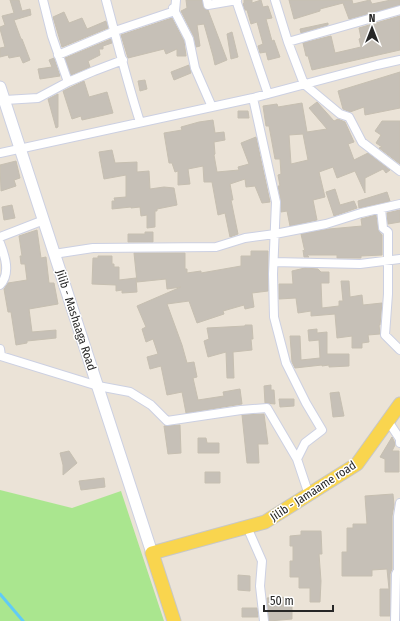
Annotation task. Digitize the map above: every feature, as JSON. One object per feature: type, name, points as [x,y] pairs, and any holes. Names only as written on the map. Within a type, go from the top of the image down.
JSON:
[{"type":"main road","name":"Jilib - Mashaaga Road","points":[[0,87],[152,553]]},
{"type":"main road","name":"Jilib - Jamaame road","points":[[152,553],[265,522],[357,464],[400,404]]},
{"type":"main road","points":[[152,553],[174,621]]},
{"type":"street","points":[[43,0],[58,55],[68,82]]},
{"type":"street","points":[[106,0],[140,122]]},
{"type":"street","points":[[170,0],[189,39],[195,68],[212,107]]},
{"type":"street","points":[[175,11],[176,0]]},
{"type":"street","points":[[207,0],[208,4],[236,0],[268,94]]},
{"type":"street","points":[[275,0],[288,42],[304,84],[340,114],[349,117],[362,142],[400,171]]},
{"type":"street","points":[[288,42],[400,10]]},
{"type":"street","points":[[58,55],[115,31],[175,11]]},
{"type":"street","points":[[5,100],[38,98],[68,82],[123,60]]},
{"type":"street","points":[[0,153],[252,98],[400,60]]},
{"type":"street","points":[[252,98],[276,202],[274,317],[286,364],[322,430],[305,443],[297,459]]},
{"type":"street","points":[[54,254],[93,248],[216,246],[245,238],[326,224],[400,204]]},
{"type":"street","points":[[381,209],[383,228],[388,232],[388,294],[385,335],[400,350]]},
{"type":"street","points":[[0,236],[44,220]]},
{"type":"street","points":[[0,243],[7,262],[4,281],[0,285]]},
{"type":"street","points":[[274,262],[360,264],[387,262],[400,259]]},
{"type":"street","points":[[0,349],[1,356],[98,386],[130,392],[152,404],[167,421],[241,410],[267,408],[297,459],[309,495]]},
{"type":"street","points":[[388,421],[400,438],[400,443]]},
{"type":"street","points":[[394,621],[396,574],[399,570],[398,522],[400,503]]},
{"type":"street","points":[[247,527],[262,562],[260,586],[264,621]]},
{"type":"green space","points":[[0,490],[72,508],[121,491],[164,621],[0,621]]},
{"type":"building","points":[[10,0],[19,0],[22,11],[30,9],[31,15],[14,20],[30,60],[23,63],[20,56],[9,58],[8,55],[0,57],[0,48],[5,47],[0,29],[0,27],[5,25],[2,16],[14,13]]},
{"type":"building","points":[[186,0],[202,0],[204,8],[208,10],[227,60],[215,65],[204,24],[197,25],[200,46],[196,47],[194,37],[181,11],[187,8]]},
{"type":"building","points":[[244,0],[252,0],[252,3],[261,0],[263,7],[268,6],[272,18],[266,19],[272,41],[274,40],[280,57],[268,60],[266,52],[260,53],[258,46],[263,44],[257,22],[251,24],[247,10],[245,10],[243,4]]},
{"type":"building","points":[[289,0],[352,0],[353,4],[370,0],[372,4],[391,0],[400,0],[400,5],[349,19],[343,3],[320,9],[320,11],[294,19]]},
{"type":"building","points":[[64,12],[69,23],[82,18],[87,29],[106,21],[108,28],[62,47],[53,17]]},
{"type":"building","points":[[400,16],[400,50],[312,70],[308,56],[306,56],[303,43],[331,36],[335,53],[361,47],[359,28]]},
{"type":"building","points":[[172,18],[184,41],[186,56],[177,56],[177,49],[166,54],[164,49],[128,58],[121,35]]},
{"type":"building","points":[[328,23],[328,25],[301,33],[300,29]]},
{"type":"building","points":[[232,32],[238,57],[231,59],[227,34]]},
{"type":"building","points":[[111,39],[112,43],[103,46],[103,49],[99,49],[100,55],[88,61],[90,67],[71,75],[65,58]]},
{"type":"building","points":[[54,58],[60,76],[40,79],[38,69],[52,67],[49,60]]},
{"type":"building","points":[[189,65],[191,73],[174,80],[171,72]]},
{"type":"building","points":[[400,72],[400,108],[365,115],[364,107],[350,112],[343,109],[338,91]]},
{"type":"building","points":[[145,80],[147,89],[140,91],[138,81]]},
{"type":"building","points":[[84,81],[89,97],[107,92],[113,113],[82,120],[81,116],[72,119],[63,91]]},
{"type":"building","points":[[58,94],[58,127],[56,128],[48,99]]},
{"type":"building","points":[[317,102],[334,121],[338,119],[345,122],[354,142],[348,144],[354,160],[368,153],[390,170],[386,173],[383,169],[365,178],[365,193],[355,171],[337,178],[333,167],[319,172],[325,197],[313,200],[317,220],[290,226],[287,211],[281,212],[281,201],[278,186],[280,186],[278,175],[281,174],[280,159],[275,159],[269,126],[266,126],[263,106],[277,104],[278,107],[302,103],[307,132],[327,129],[309,108]],"holes":[[[303,134],[308,160],[291,164],[289,135]]]},
{"type":"building","points":[[238,111],[248,111],[249,118],[238,118]]},
{"type":"building","points":[[213,120],[215,133],[224,132],[225,140],[214,142],[214,155],[217,172],[239,170],[238,167],[249,164],[241,143],[256,137],[270,202],[262,203],[255,186],[246,187],[245,179],[230,184],[233,200],[231,200],[238,234],[230,237],[225,213],[218,215],[212,182],[204,182],[203,166],[188,169],[190,184],[178,185],[178,171],[175,172],[172,163],[169,163],[164,133],[182,130],[181,127]]},
{"type":"building","points":[[382,121],[400,121],[400,164],[379,148],[382,147],[376,143],[381,135],[375,131]]},
{"type":"building","points":[[112,150],[115,163],[137,162],[137,172],[149,171],[150,189],[164,187],[174,188],[177,205],[157,209],[157,211],[155,211],[155,227],[147,228],[147,215],[141,216],[140,207],[112,209],[112,201],[115,201],[114,198],[126,197],[126,175],[104,179],[99,152]]},
{"type":"building","points":[[16,161],[20,178],[14,180],[16,186],[1,191],[0,165]]},
{"type":"building","points":[[335,189],[340,205],[354,201],[357,208],[334,216],[326,192]]},
{"type":"building","points":[[387,192],[390,201],[359,208],[358,201]]},
{"type":"building","points":[[12,205],[15,218],[4,220],[2,207]]},
{"type":"building","points":[[400,210],[400,222],[388,224],[387,213]]},
{"type":"building","points":[[376,215],[378,230],[382,235],[382,255],[361,256],[361,258],[337,258],[337,255],[307,255],[309,257],[304,257],[303,250],[305,252],[301,234],[329,229],[362,226],[361,219]]},
{"type":"building","points":[[37,230],[41,258],[46,257],[49,283],[54,283],[58,304],[29,309],[32,332],[56,330],[56,338],[27,341],[27,343],[16,345],[11,312],[8,312],[4,289],[8,283],[27,280],[25,264],[21,264],[20,256],[22,256],[19,236]]},
{"type":"building","points":[[145,232],[153,232],[153,242],[128,242],[128,234],[145,234]]},
{"type":"building","points":[[251,251],[268,251],[268,291],[252,293],[254,307],[245,309],[244,305],[223,311],[224,314],[197,323],[189,301],[167,304],[187,363],[194,362],[197,377],[193,378],[198,400],[224,396],[223,392],[240,389],[242,404],[186,413],[182,392],[167,395],[161,366],[150,369],[147,357],[158,354],[153,339],[146,342],[142,329],[146,327],[137,306],[181,287],[167,289],[166,279],[137,282],[134,253],[185,253],[185,269],[187,269],[187,273],[201,271],[201,273],[241,266],[241,256],[251,256]]},
{"type":"building","points":[[98,256],[112,256],[112,264],[114,264],[114,267],[119,267],[119,280],[136,278],[137,292],[122,293],[122,290],[116,291],[116,285],[92,284],[93,258],[98,258]]},
{"type":"building","points":[[305,268],[318,269],[321,272],[329,272],[329,283],[321,283],[322,308],[339,306],[339,301],[343,301],[341,281],[349,281],[350,297],[362,295],[363,305],[382,303],[379,325],[380,334],[368,335],[369,342],[362,343],[362,348],[352,348],[352,336],[337,338],[335,314],[311,316],[311,311],[298,313],[296,298],[279,299],[279,284],[293,284],[292,271]]},
{"type":"building","points":[[252,325],[252,350],[233,352],[234,378],[227,378],[226,352],[208,357],[204,341],[209,339],[207,328]]},
{"type":"building","points":[[317,329],[317,333],[327,332],[327,354],[349,354],[349,366],[329,367],[329,365],[322,365],[295,368],[292,362],[290,336],[300,336],[301,360],[320,358],[319,340],[309,341],[308,330]]},
{"type":"building","points":[[271,385],[271,390],[274,390],[275,404],[265,403],[264,386]]},
{"type":"building","points":[[339,392],[344,416],[333,417],[330,393]]},
{"type":"building","points":[[279,399],[294,399],[294,406],[280,407]]},
{"type":"building","points":[[264,414],[268,444],[258,444],[259,463],[247,463],[242,415]]},
{"type":"building","points":[[180,425],[181,453],[168,454],[164,426]]},
{"type":"building","points":[[392,437],[395,445],[392,451],[399,451],[399,472],[385,472],[385,459],[380,457]]},
{"type":"building","points":[[198,438],[206,438],[207,443],[219,443],[219,453],[198,453]]},
{"type":"building","points":[[69,451],[77,463],[63,475],[63,465],[60,453]]},
{"type":"building","points":[[205,472],[220,472],[220,483],[205,483]]},
{"type":"building","points":[[104,478],[105,487],[81,490],[79,481]]},
{"type":"building","points":[[393,494],[394,505],[392,516],[390,616],[380,616],[380,589],[389,589],[387,569],[372,570],[372,576],[342,576],[342,552],[347,552],[347,528],[353,528],[353,524],[367,524],[365,496]]},
{"type":"building","points":[[301,531],[321,531],[322,554],[319,554],[321,581],[320,602],[310,602],[310,588],[299,588],[299,577],[290,577],[290,561],[293,561],[293,546],[290,546],[290,536],[301,535]]},
{"type":"building","points":[[238,575],[250,576],[250,591],[238,590]]},
{"type":"building","points":[[267,598],[292,598],[292,619],[269,621]]},
{"type":"building","points":[[242,608],[257,608],[258,617],[242,617]]},
{"type":"waterway","points":[[0,594],[23,621]]}]
